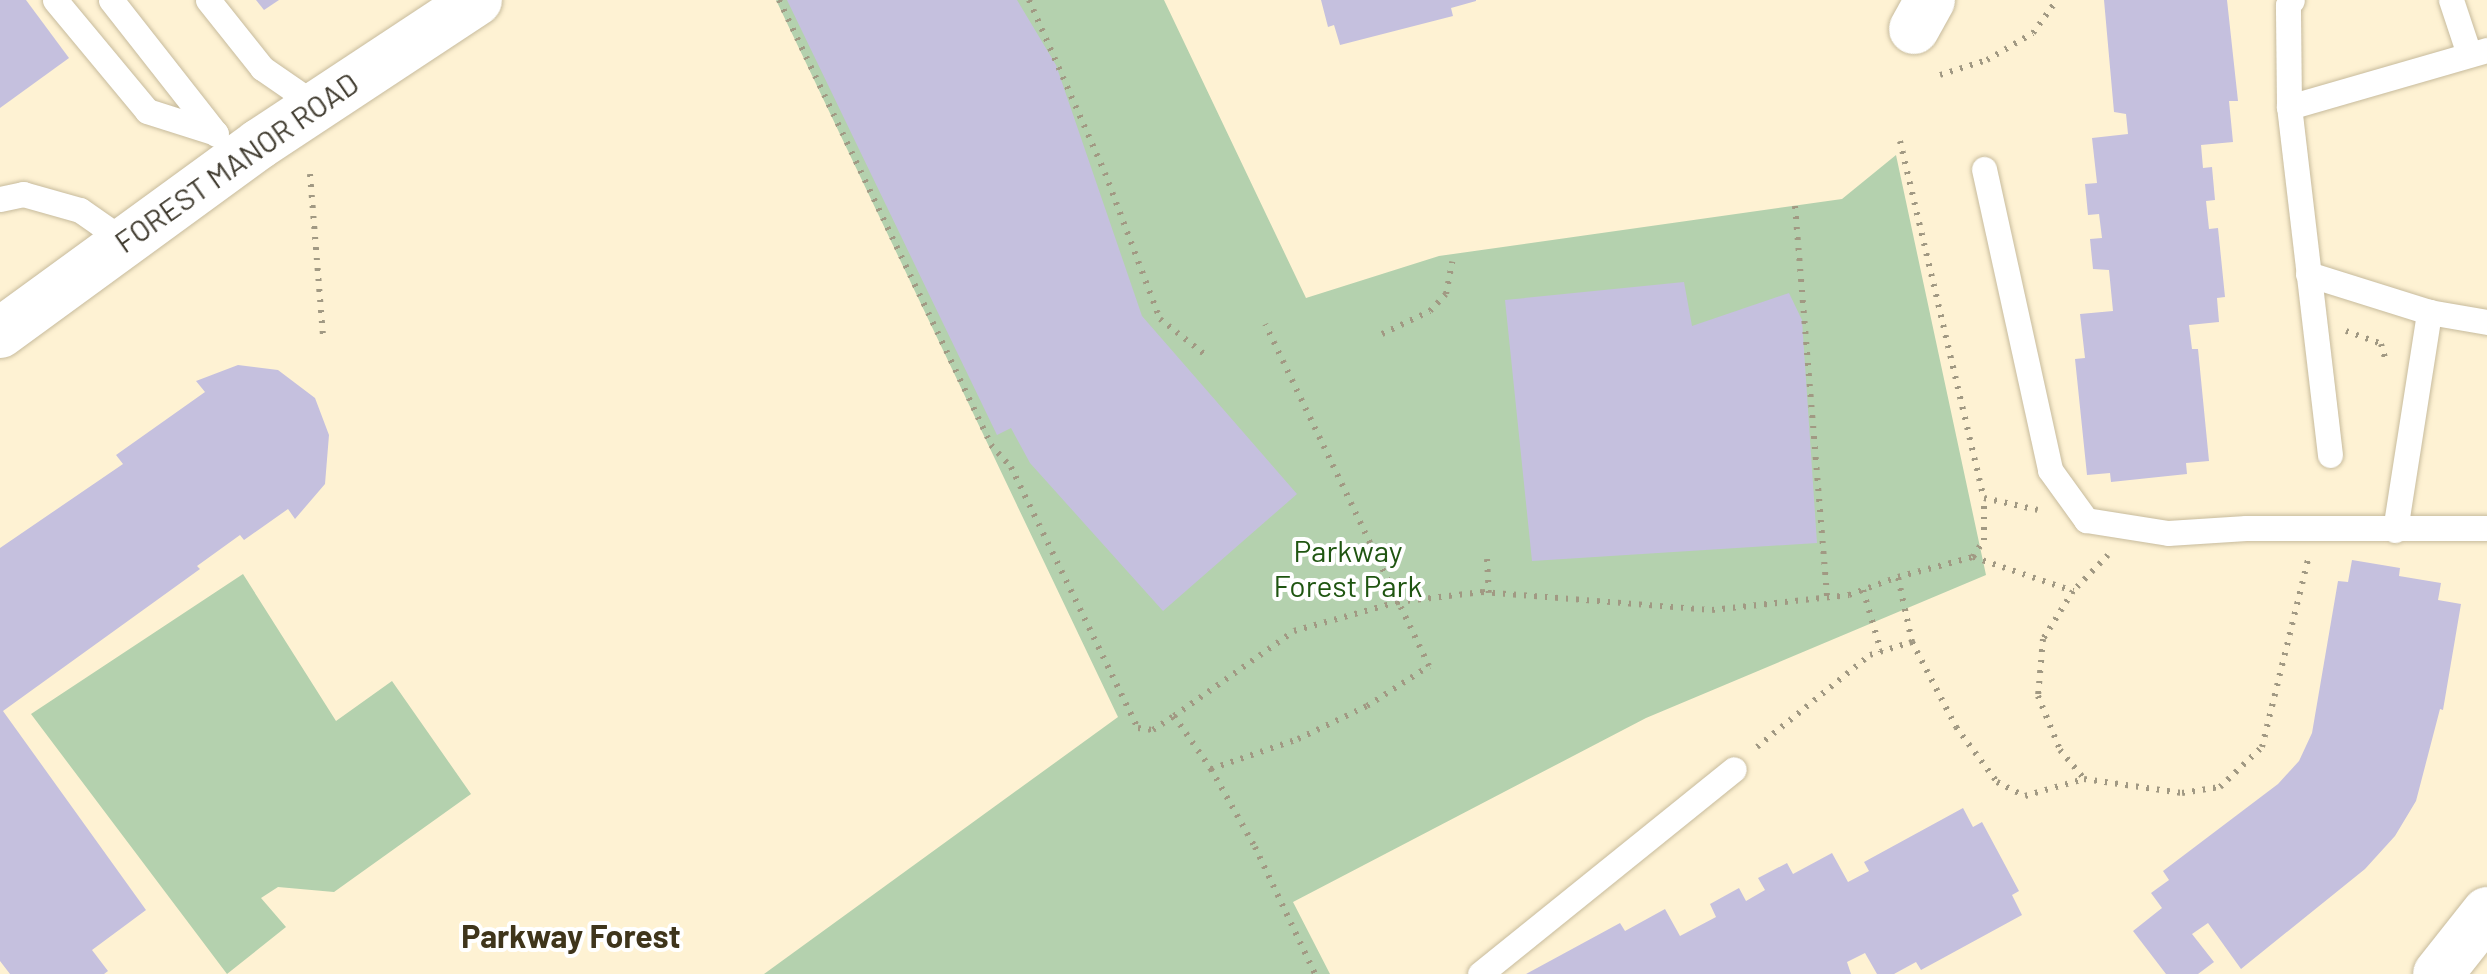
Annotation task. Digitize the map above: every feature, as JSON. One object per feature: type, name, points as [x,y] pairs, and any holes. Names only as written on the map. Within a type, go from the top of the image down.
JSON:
[{"type":"street","name":"FOREST MANOR ROAD","points":[[0,333],[123,240],[226,148],[316,106],[477,0]]},
{"type":"street","points":[[2438,974],[2487,912]]},
{"type":"lane","points":[[54,0],[147,111],[226,148]]},
{"type":"lane","points":[[111,0],[226,148]]},
{"type":"lane","points":[[208,0],[262,68],[316,106]]},
{"type":"lane","points":[[2292,0],[2288,5],[2289,108],[2330,454]]},
{"type":"lane","points":[[2289,108],[2478,52],[2450,0]]},
{"type":"lane","points":[[1984,170],[2050,470],[2086,520],[2168,532],[2246,528],[2487,528]]},
{"type":"lane","points":[[0,199],[23,194],[80,210],[123,240]]},
{"type":"lane","points":[[2308,274],[2429,312],[2487,322]]},
{"type":"lane","points":[[2395,530],[2429,312]]},
{"type":"lane","points":[[1480,974],[1734,769]]},
{"type":"path","points":[[779,0],[991,445],[1011,467],[1138,728],[1153,730],[1294,631],[1396,602],[1488,593],[1712,610],[1863,590],[1898,576],[1973,557],[2073,591]]},
{"type":"path","points":[[1028,0],[1105,173],[1160,319],[1208,357]]},
{"type":"path","points":[[1940,74],[1987,60],[2033,32],[2057,0]]},
{"type":"path","points":[[1900,141],[1984,498],[1984,540],[1973,557]]},
{"type":"path","points":[[310,174],[323,336]]},
{"type":"path","points":[[1794,206],[1827,597]]},
{"type":"path","points":[[1382,334],[1430,311],[1446,294],[1452,262]]},
{"type":"path","points":[[1211,768],[1298,739],[1367,706],[1429,666],[1265,324]]},
{"type":"path","points":[[2314,325],[2365,335],[2381,344],[2389,372]]},
{"type":"path","points":[[1984,498],[2086,520]]},
{"type":"path","points":[[2084,779],[2060,750],[2038,696],[2043,639],[2073,591],[2109,554]]},
{"type":"path","points":[[1488,559],[1488,593]]},
{"type":"path","points":[[1898,576],[1912,642],[1956,727],[1997,782],[2025,796],[2084,779],[2182,792],[2220,787],[2262,746],[2308,559]]},
{"type":"path","points":[[1863,590],[1881,651]]},
{"type":"path","points":[[1734,769],[1814,698],[1870,655],[1912,642]]},
{"type":"path","points":[[1174,716],[1211,768],[1256,847],[1315,974]]},
{"type":"green space","name":"Parkway Forest Park","points":[[776,0],[1164,0],[1306,298],[1439,256],[1842,199],[1896,155],[1986,575],[1646,718],[1293,902],[1330,974],[764,974],[1118,717]]},
{"type":"green space","points":[[243,574],[336,721],[392,681],[471,794],[334,892],[278,887],[261,898],[286,927],[227,974],[31,714]]},
{"type":"building","points":[[0,0],[26,0],[69,58],[0,108]]},
{"type":"building","points":[[256,0],[279,0],[264,10]]},
{"type":"building","points":[[787,0],[1017,0],[1056,65],[1142,316],[1297,494],[1163,611],[1030,463],[1011,428],[997,435]]},
{"type":"building","points":[[1321,0],[1476,1],[1451,8],[1453,16],[1340,45],[1334,25],[1328,27]]},
{"type":"building","points":[[2104,0],[2227,0],[2238,101],[2229,101],[2233,142],[2201,145],[2203,168],[2212,167],[2215,200],[2206,201],[2209,229],[2218,228],[2225,297],[2217,298],[2219,322],[2189,325],[2192,349],[2198,349],[2209,461],[2186,463],[2187,474],[2111,482],[2110,473],[2087,475],[2075,359],[2085,358],[2080,314],[2113,311],[2109,270],[2093,269],[2090,239],[2102,238],[2099,214],[2088,215],[2085,184],[2097,183],[2092,138],[2128,134],[2126,114],[2114,112]]},
{"type":"building","points":[[1684,282],[1692,326],[1789,293],[1802,320],[1817,543],[1532,561],[1505,300]]},
{"type":"building","points":[[238,365],[278,370],[315,398],[329,435],[325,484],[295,519],[288,509],[244,540],[240,535],[197,566],[200,569],[3,711],[146,910],[92,950],[108,971],[104,974],[10,974],[0,961],[0,548],[123,464],[116,455],[205,392],[196,381]]},
{"type":"building","points":[[2352,560],[2400,568],[2399,576],[2441,583],[2438,600],[2461,604],[2443,710],[2440,709],[2416,801],[2395,836],[2365,869],[2241,969],[2208,923],[2192,934],[2214,962],[2198,974],[2166,974],[2133,931],[2162,908],[2151,893],[2169,880],[2163,871],[2278,784],[2299,761],[2312,733],[2338,581],[2348,582]]},
{"type":"building","points":[[1963,808],[1973,827],[1982,822],[2019,891],[2012,895],[2022,915],[1921,970],[1916,962],[1894,974],[1877,974],[1865,953],[1847,962],[1851,974],[1526,974],[1620,923],[1625,931],[1665,909],[1680,936],[1716,917],[1710,904],[1739,888],[1746,901],[1765,890],[1758,878],[1787,863],[1793,874],[1832,853],[1848,882],[1869,871],[1864,862]]},
{"type":"district","name":"Parkway Forest","points":[[571,935]]}]
